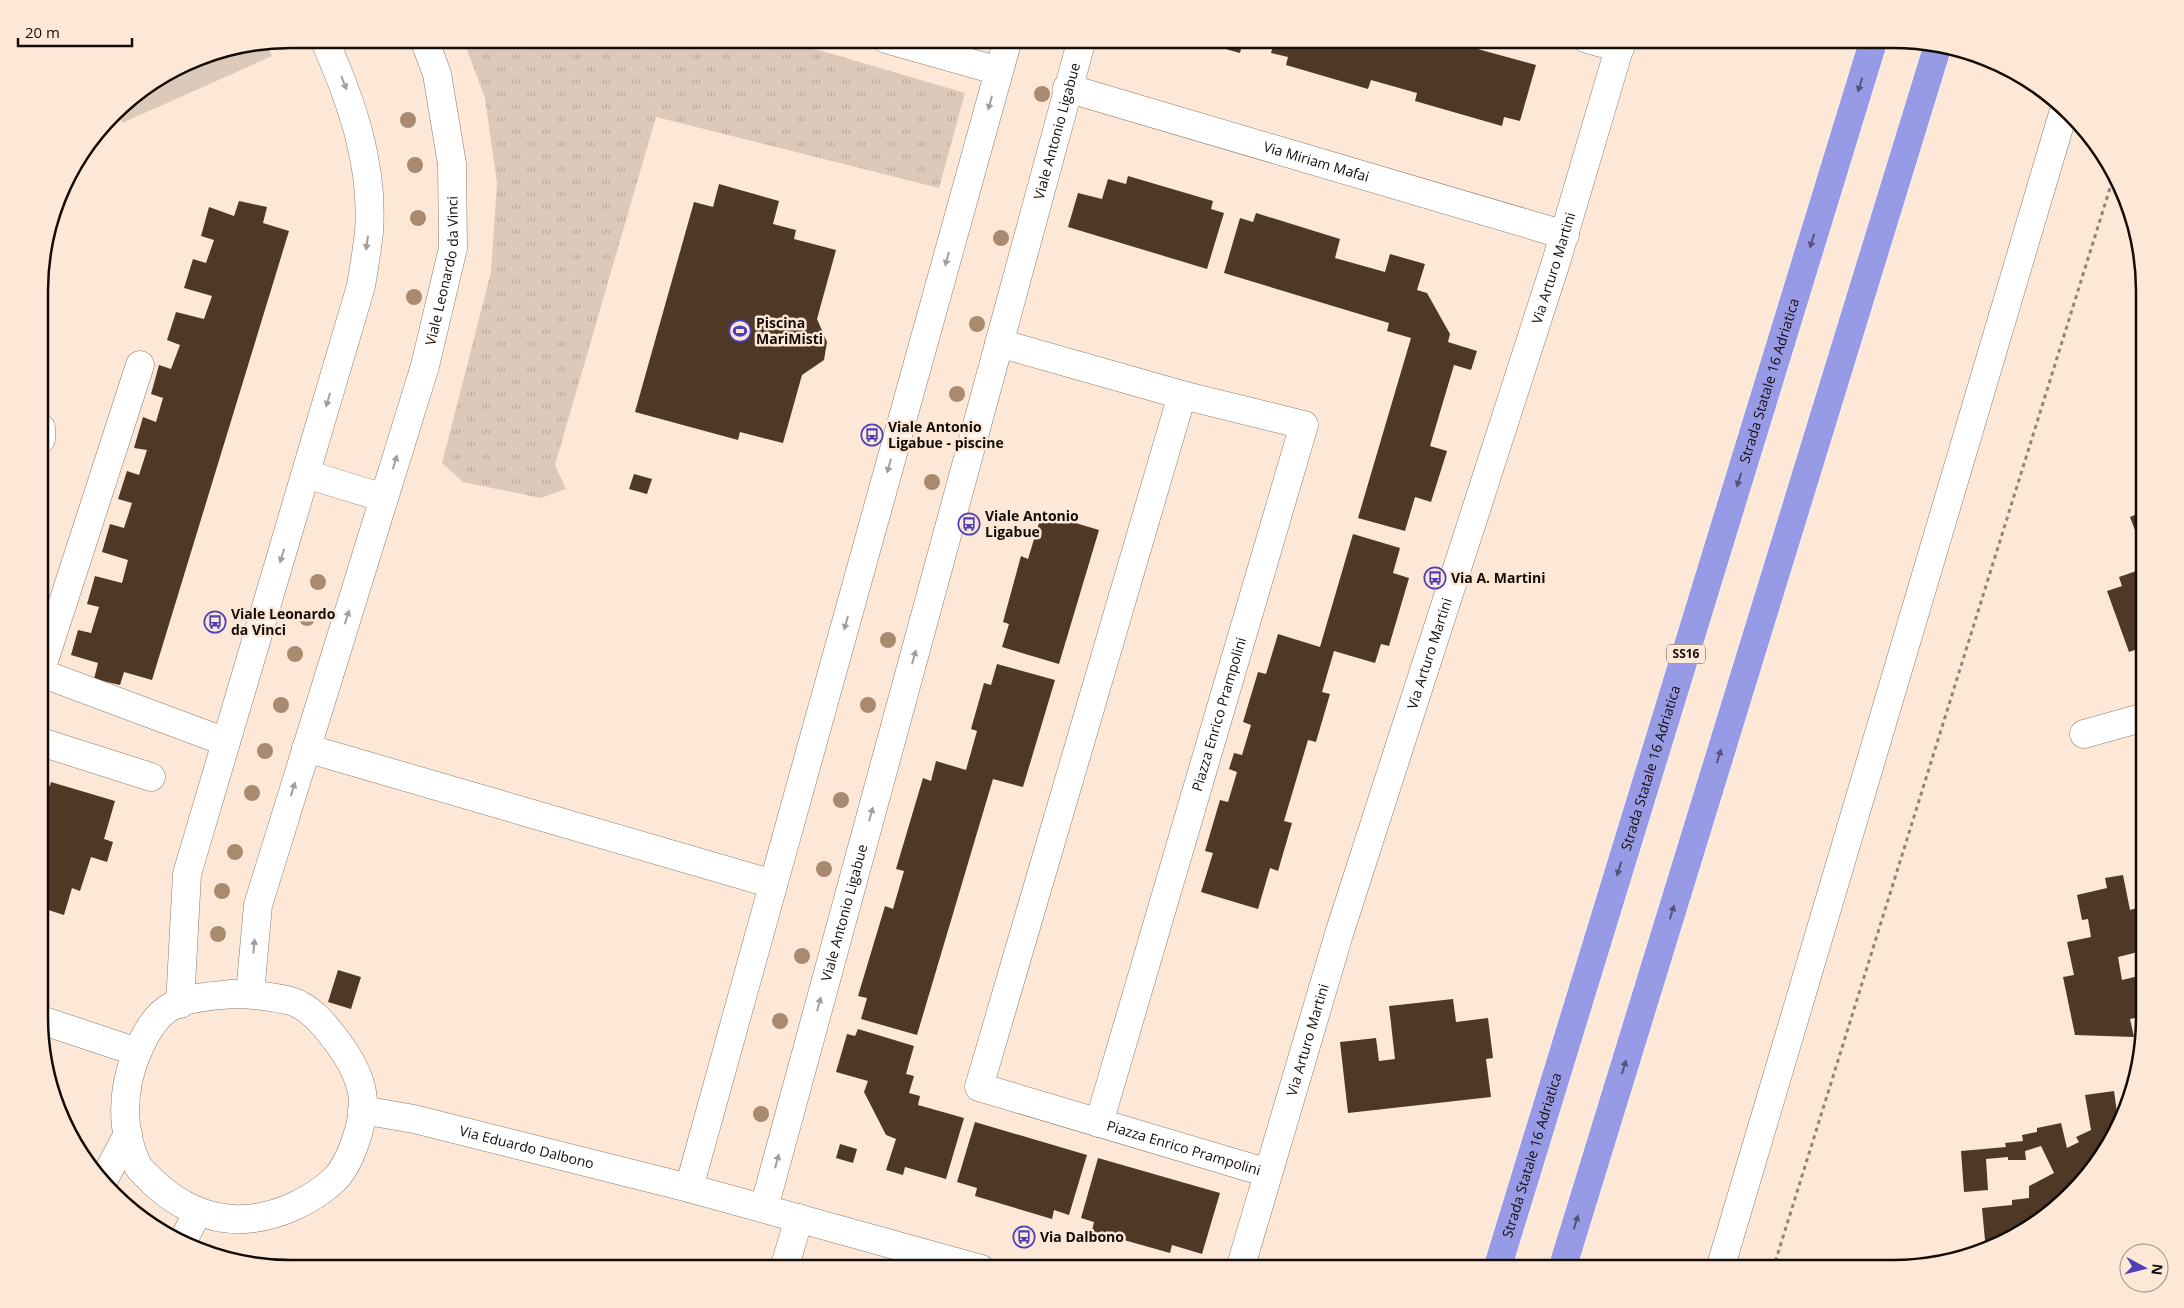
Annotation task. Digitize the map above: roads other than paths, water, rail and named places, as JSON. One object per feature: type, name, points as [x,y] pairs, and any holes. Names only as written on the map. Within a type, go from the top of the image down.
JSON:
[{"type":"highway","name":"Strada Statale 16 Adriatica","points":[[1500,1260],[1871,48]]},
{"type":"highway","points":[[1565,1260],[1936,51]]},
{"type":"street","points":[[180,1004],[187,874],[361,286],[369,232],[368,192],[363,146],[345,86],[328,48]]},
{"type":"street","name":"Viale Leonardo da Vinci","points":[[250,994],[258,905],[425,366],[453,248],[452,164],[437,74],[427,48]]},
{"type":"street","points":[[918,48],[999,71]]},
{"type":"street","points":[[689,1188],[1005,48]]},
{"type":"street","name":"Viale Antonio Ligabue","points":[[764,1208],[1079,48]]},
{"type":"street","name":"Via Arturo Martini","points":[[1243,1260],[1339,934],[1565,235],[1620,48]]},
{"type":"street","name":"Via Miriam Mafai","points":[[1068,88],[1565,235]]},
{"type":"street","points":[[1723,1260],[2062,116]]},
{"type":"street","name":"Piazza Enrico Prampolini","points":[[999,343],[1182,395],[1304,425],[1099,1123]]},
{"type":"street","points":[[48,650],[140,365]]},
{"type":"street","name":"Piazza Enrico Prampolini","points":[[1182,395],[979,1087],[1268,1173]]},
{"type":"street","points":[[306,474],[384,498]]},
{"type":"street","points":[[48,675],[226,742]]},
{"type":"street","points":[[2084,734],[2136,720]]},
{"type":"street","points":[[48,744],[151,777]]},
{"type":"street","points":[[306,748],[773,884]]},
{"type":"street","points":[[250,994],[292,1002],[315,1015],[353,1063],[363,1099],[356,1143],[335,1180],[308,1198],[279,1213],[244,1219],[197,1213],[164,1193],[139,1167],[128,1134],[124,1105],[129,1072],[146,1030],[172,1006],[206,996],[250,994]]},
{"type":"street","points":[[48,1022],[137,1052]]},
{"type":"street","name":"Via Eduardo Dalbono","points":[[362,1110],[414,1119],[764,1208]]},
{"type":"street","points":[[106,1176],[128,1134]]},
{"type":"street","points":[[764,1208],[949,1260]]},
{"type":"street","points":[[185,1236],[197,1213]]},
{"type":"street","points":[[787,1260],[799,1218]]},
{"type":"place","name":"Piscina MariMisti","points":[[740,331]]},
{"type":"place","name":"Viale Antonio Ligabue - piscine","points":[[872,435]]},
{"type":"place","name":"Viale Antonio Ligabue","points":[[969,524]]},
{"type":"place","name":"Via A. Martini","points":[[1435,578]]},
{"type":"place","name":"Viale Leonardo da Vinci","points":[[215,622]]},
{"type":"place","name":"Via Dalbono","points":[[1024,1237]]}]
